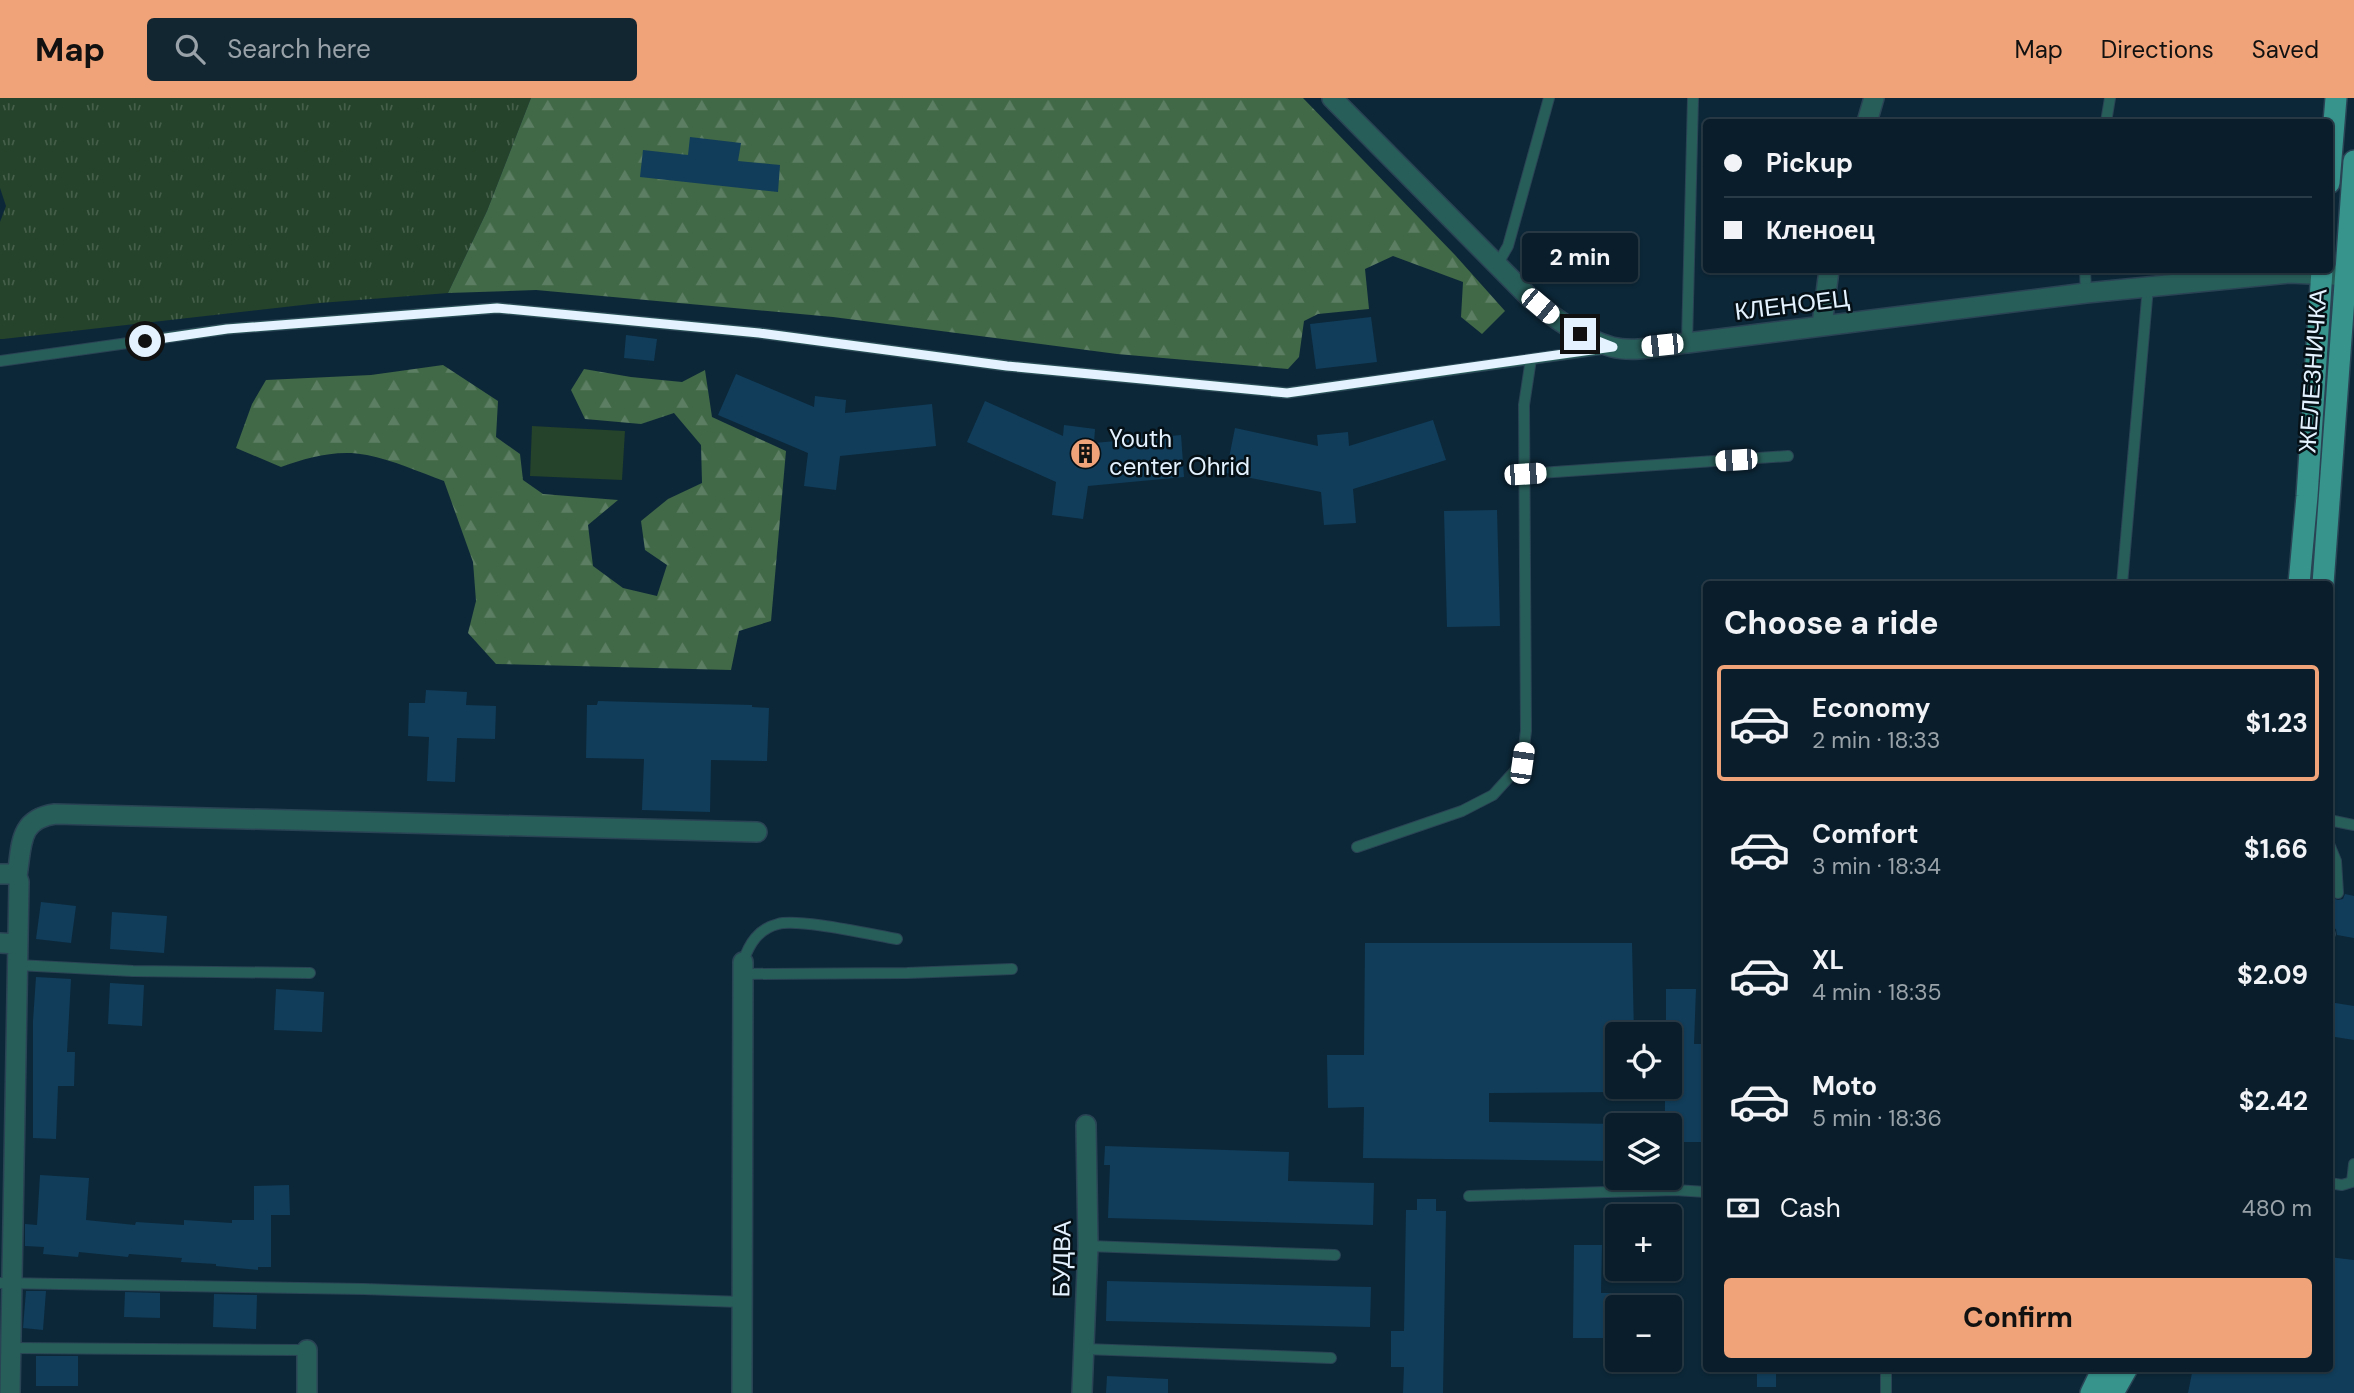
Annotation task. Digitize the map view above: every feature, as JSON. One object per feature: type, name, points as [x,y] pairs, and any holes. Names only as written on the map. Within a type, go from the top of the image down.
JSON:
[{"type":"main road","points":[[2333,134],[2336,98]]},
{"type":"main road","name":"ЖЕЛЕЗНИЧКА","points":[[2323,581],[2340,362],[2350,275],[2354,160]]},
{"type":"main road","name":"ЖЕЛЕЗНИЧКА","points":[[2299,581],[2322,273]]},
{"type":"main road","points":[[2340,362],[2354,337]]},
{"type":"main road","points":[[2097,1386],[2120,1372]]},
{"type":"street","name":"КЛЕНОЕЦ","points":[[1332,98],[1529,297],[1580,334],[1613,347],[1637,348],[1687,343],[2085,293],[2289,273]]},
{"type":"street","points":[[1868,119],[1874,98]]},
{"type":"street","points":[[1822,326],[1829,273]]},
{"type":"street","points":[[10,1393],[6,1177],[17,965],[9,943],[19,882],[8,875],[25,830],[40,816],[55,814],[757,832]]},
{"type":"street","points":[[742,1393],[743,968]]},
{"type":"street","name":"БУДВА","points":[[1082,1393],[1088,1246],[1086,1125]]},
{"type":"street","points":[[307,1350],[307,1393]]},
{"type":"lane","points":[[1497,265],[1508,246],[1549,98]]},
{"type":"lane","points":[[1687,343],[1693,98]]},
{"type":"lane","points":[[2106,119],[2110,98]]},
{"type":"lane","points":[[2085,273],[2085,293]]},
{"type":"lane","points":[[2122,581],[2148,287]]},
{"type":"lane","points":[[0,360],[227,329],[497,308],[759,333],[1007,366],[1287,393],[1613,347]]},
{"type":"lane","points":[[1357,846],[1462,811],[1493,795],[1522,763],[1526,731],[1524,405],[1531,359]]},
{"type":"lane","points":[[1525,474],[1788,456]]},
{"type":"lane","points":[[2333,821],[2354,825]]},
{"type":"lane","points":[[2333,854],[2338,893]]},
{"type":"lane","points":[[897,939],[805,924],[779,923],[760,932],[748,946],[743,968],[907,973],[1012,969]]},
{"type":"lane","points":[[17,965],[133,971],[310,973]]},
{"type":"lane","points":[[2333,1184],[2342,1185],[2352,1182],[2354,1164]]},
{"type":"lane","points":[[1469,1196],[1675,1190],[1703,1192]]},
{"type":"lane","points":[[1088,1246],[1335,1255]]},
{"type":"lane","points":[[6,1283],[364,1289],[742,1302]]},
{"type":"lane","points":[[10,1348],[307,1350]]},
{"type":"lane","points":[[1084,1349],[1331,1359]]},
{"type":"lane","points":[[1886,1372],[1886,1393]]},
{"type":"green space","points":[[0,98],[531,98],[487,211],[448,293],[320,303],[0,339],[0,222],[6,206],[0,188]]},
{"type":"green space","points":[[531,98],[1303,98],[1455,255],[1505,311],[1482,334],[1461,317],[1463,282],[1393,256],[1365,269],[1369,309],[1318,314],[1304,321],[1299,357],[1288,369],[1117,354],[833,317],[536,290],[448,293],[487,211]]},
{"type":"green space","points":[[443,365],[498,401],[496,437],[520,454],[523,480],[543,494],[618,500],[588,525],[593,566],[623,588],[657,596],[667,565],[645,550],[641,521],[668,499],[702,483],[701,445],[674,413],[641,424],[585,419],[571,390],[584,369],[682,382],[705,370],[712,417],[786,451],[771,621],[739,631],[731,670],[496,664],[468,633],[476,601],[473,562],[444,481],[396,463],[356,453],[323,455],[281,467],[236,448],[252,404],[266,380],[371,375]]},
{"type":"green space","points":[[532,426],[625,431],[622,480],[530,476]]},
{"type":"building","points":[[690,137],[741,143],[738,161],[780,165],[778,192],[640,177],[643,150],[688,155]]},
{"type":"building","points":[[1371,317],[1377,362],[1316,369],[1310,324]]},
{"type":"building","points":[[626,335],[657,339],[654,361],[624,358]]},
{"type":"building","points":[[736,374],[814,407],[815,396],[846,400],[845,413],[932,404],[936,446],[840,456],[836,490],[804,486],[808,453],[718,415]]},
{"type":"building","name":"Youth center Ohrid","points":[[985,401],[1063,436],[1064,425],[1095,429],[1094,443],[1181,435],[1184,477],[1088,486],[1083,519],[1052,515],[1056,482],[967,442]]},
{"type":"building","points":[[1433,420],[1446,460],[1353,489],[1356,523],[1324,525],[1321,492],[1226,473],[1235,428],[1318,446],[1317,435],[1348,432],[1349,446]]},
{"type":"building","points":[[1497,510],[1500,626],[1447,627],[1444,511]]},
{"type":"building","points":[[426,690],[467,692],[466,705],[496,706],[495,739],[457,738],[455,782],[427,781],[429,737],[408,736],[409,703],[425,703]]},
{"type":"building","points":[[598,701],[752,705],[769,708],[767,761],[711,760],[710,812],[642,810],[644,759],[586,758],[587,705],[597,705]]},
{"type":"building","points":[[2345,894],[2354,896],[2354,938],[2337,935],[2336,929],[2333,928],[2333,898],[2343,899]]},
{"type":"building","points":[[41,902],[76,906],[71,943],[36,939]]},
{"type":"building","points":[[112,912],[167,916],[164,953],[110,949]]},
{"type":"building","points":[[1365,943],[1632,943],[1634,1022],[1605,1022],[1605,1092],[1489,1093],[1489,1122],[1605,1124],[1605,1161],[1363,1158],[1364,1107],[1328,1108],[1327,1055],[1364,1055]]},
{"type":"building","points":[[36,977],[71,979],[67,1052],[75,1052],[74,1086],[58,1086],[56,1139],[33,1138],[33,1021]]},
{"type":"building","points":[[110,983],[144,985],[142,1026],[108,1024]]},
{"type":"building","points":[[276,989],[324,992],[322,1032],[274,1030]]},
{"type":"building","points":[[1666,989],[1696,989],[1694,1044],[1703,1044],[1703,1142],[1682,1142],[1682,1113],[1665,1113],[1665,1099],[1682,1099],[1682,1022],[1666,1021]]},
{"type":"building","points":[[2333,1003],[2354,1006],[2354,1040],[2333,1037]]},
{"type":"building","points":[[1105,1146],[1289,1152],[1288,1181],[1374,1183],[1373,1225],[1108,1218],[1110,1165],[1104,1165]]},
{"type":"building","points":[[40,1175],[89,1178],[86,1220],[135,1225],[136,1222],[184,1225],[184,1220],[232,1223],[232,1220],[254,1220],[254,1186],[289,1185],[290,1215],[271,1215],[271,1267],[258,1267],[258,1270],[181,1262],[182,1258],[129,1254],[128,1257],[79,1252],[78,1257],[43,1254],[44,1247],[25,1246],[25,1224],[37,1225]]},
{"type":"building","points":[[1417,1199],[1436,1199],[1436,1211],[1446,1211],[1443,1393],[1403,1393],[1404,1367],[1391,1367],[1391,1331],[1404,1331],[1406,1210],[1417,1210]]},
{"type":"building","points":[[1574,1245],[1602,1245],[1601,1293],[1617,1293],[1605,1295],[1605,1338],[1573,1338]]},
{"type":"building","points":[[2333,1257],[2354,1260],[2354,1393],[2188,1393],[2192,1372],[2333,1372]]},
{"type":"building","points":[[1107,1281],[1371,1287],[1370,1327],[1106,1321]]},
{"type":"building","points":[[26,1291],[46,1291],[43,1330],[23,1328]]},
{"type":"building","points":[[125,1292],[160,1293],[160,1318],[124,1317]]},
{"type":"building","points":[[214,1294],[257,1295],[256,1329],[213,1327]]},
{"type":"building","points":[[36,1356],[78,1356],[78,1386],[36,1386]]},
{"type":"building","points":[[1757,1372],[1776,1372],[1776,1387],[1757,1387]]},
{"type":"building","points":[[1107,1376],[1168,1379],[1168,1393],[1106,1393]]},
{"type":"place","name":"Youth center Ohrid","points":[[1086,453]]},
{"type":"route","points":[[145,341],[227,329],[497,308],[759,333],[1007,366],[1287,393],[1613,347],[1580,334]]}]
